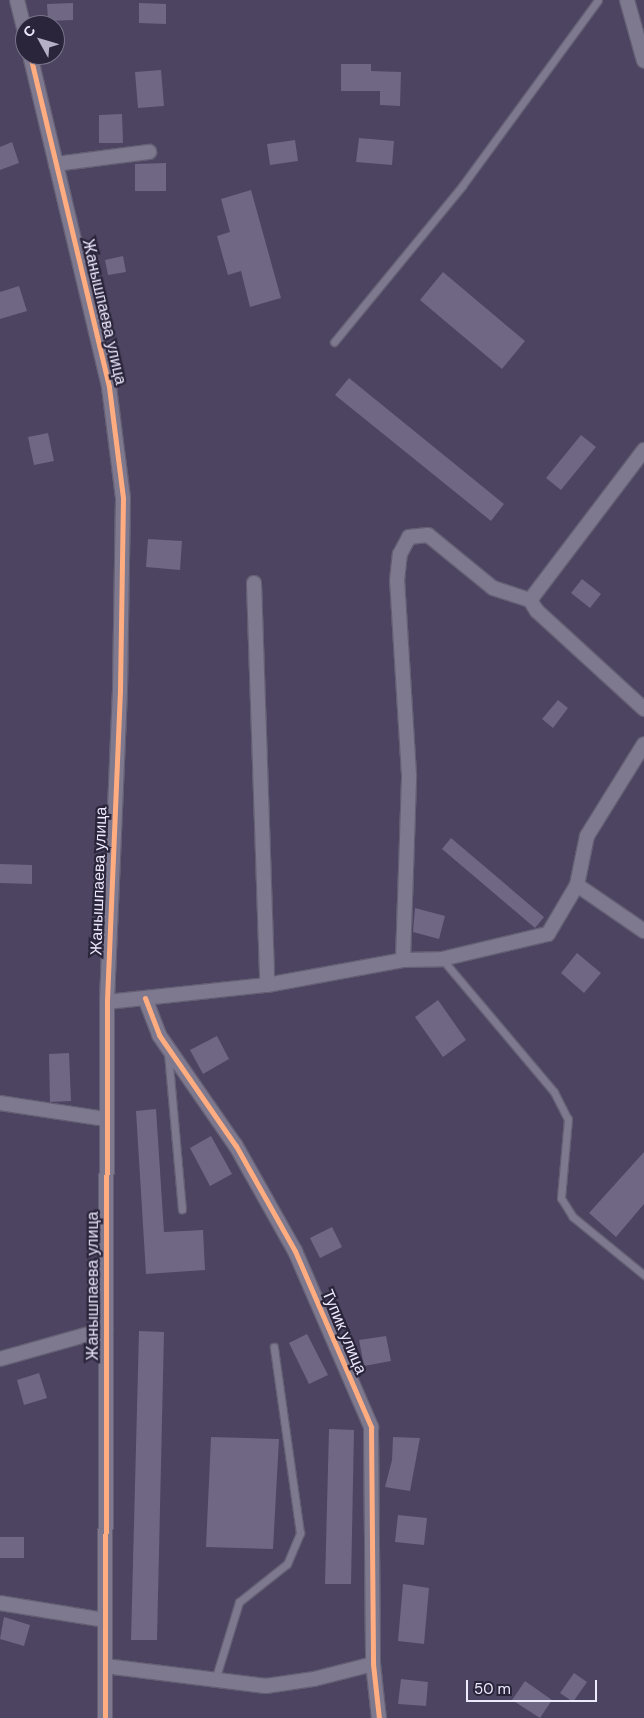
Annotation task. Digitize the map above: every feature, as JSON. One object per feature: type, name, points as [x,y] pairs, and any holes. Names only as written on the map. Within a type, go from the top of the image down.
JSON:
[{"type":"street","points":[[17,0],[21,15]]},
{"type":"street","points":[[626,0],[644,61]]},
{"type":"street","name":"Жанышпаева улица","points":[[32,65],[109,387],[123,498],[120,690],[107,1002],[104,1718]]},
{"type":"street","points":[[56,164],[149,152]]},
{"type":"street","points":[[530,600],[644,450]]},
{"type":"street","points":[[403,960],[408,774],[397,582],[400,554],[409,537],[428,535],[493,588],[530,600],[537,611],[644,709]]},
{"type":"street","points":[[254,583],[267,985]]},
{"type":"street","points":[[107,1002],[267,985],[403,960],[442,960],[548,934],[577,885],[586,836],[644,744]]},
{"type":"street","points":[[577,885],[644,931]]},
{"type":"street","name":"Тупик улица","points":[[145,998],[159,1035],[236,1146],[295,1251],[371,1426],[373,1664],[379,1718]]},
{"type":"street","points":[[0,1103],[106,1120]]},
{"type":"street","points":[[0,1359],[106,1329]]},
{"type":"street","points":[[0,1603],[105,1620]]},
{"type":"street","points":[[105,1666],[266,1686],[314,1679],[373,1664]]},
{"type":"lane","points":[[334,342],[462,186],[598,0]]},
{"type":"lane","points":[[442,960],[554,1092],[568,1119],[561,1198],[573,1217],[644,1275]]},
{"type":"lane","points":[[167,1047],[182,1209]]},
{"type":"lane","points":[[215,1680],[239,1602],[287,1564],[300,1533],[274,1348]]},
{"type":"building","points":[[73,3],[73,20],[65,20],[65,15],[48,15],[47,4]]},
{"type":"building","points":[[139,3],[166,4],[166,24],[139,23]]},
{"type":"building","points":[[341,64],[371,64],[371,71],[401,72],[400,106],[380,105],[380,91],[341,91]]},
{"type":"building","points":[[161,70],[164,106],[138,108],[135,72]]},
{"type":"building","points":[[122,114],[123,143],[99,143],[99,115]]},
{"type":"building","points":[[359,138],[394,141],[392,165],[356,162]]},
{"type":"building","points":[[295,140],[298,161],[270,165],[267,144]]},
{"type":"building","points":[[12,142],[19,163],[0,170],[0,147]]},
{"type":"building","points":[[166,163],[166,191],[135,191],[135,164]]},
{"type":"building","points":[[251,190],[281,298],[250,307],[241,271],[228,275],[217,236],[230,232],[221,199]]},
{"type":"building","points":[[123,256],[126,272],[108,275],[105,260]]},
{"type":"building","points":[[443,272],[525,341],[502,369],[420,300]]},
{"type":"building","points":[[19,286],[27,311],[0,319],[0,292]]},
{"type":"building","points":[[349,378],[504,504],[491,521],[335,395]]},
{"type":"building","points":[[48,433],[54,461],[34,465],[28,437]]},
{"type":"building","points":[[581,435],[596,447],[561,490],[546,478]]},
{"type":"building","points":[[148,539],[182,541],[180,570],[146,567]]},
{"type":"building","points":[[582,579],[601,594],[590,608],[571,593]]},
{"type":"building","points":[[558,700],[568,708],[553,728],[542,719]]},
{"type":"building","points":[[451,838],[544,917],[535,928],[442,849]]},
{"type":"building","points":[[0,864],[32,865],[32,884],[0,883]]},
{"type":"building","points":[[415,908],[445,916],[439,939],[413,932]]},
{"type":"building","points":[[577,953],[601,973],[584,993],[561,973]]},
{"type":"building","points":[[438,1000],[466,1040],[443,1057],[415,1017]]},
{"type":"building","points":[[217,1036],[229,1059],[203,1074],[190,1050]]},
{"type":"building","points":[[69,1053],[71,1101],[50,1102],[49,1054]]},
{"type":"building","points":[[156,1109],[164,1232],[203,1230],[205,1270],[146,1274],[136,1111]]},
{"type":"building","points":[[211,1136],[232,1174],[210,1186],[190,1148]]},
{"type":"building","points":[[644,1152],[644,1204],[616,1237],[589,1213]]},
{"type":"building","points":[[332,1227],[342,1247],[320,1258],[310,1238]]},
{"type":"building","points":[[139,1331],[164,1332],[157,1640],[131,1640]]},
{"type":"building","points":[[307,1334],[328,1375],[309,1384],[289,1343]]},
{"type":"building","points":[[386,1336],[391,1361],[364,1366],[359,1340]]},
{"type":"building","points":[[39,1373],[47,1398],[24,1405],[17,1380]]},
{"type":"building","points":[[329,1429],[354,1430],[351,1584],[325,1584]]},
{"type":"building","points":[[211,1437],[279,1439],[273,1549],[206,1547]]},
{"type":"building","points":[[393,1437],[420,1438],[410,1491],[385,1487],[392,1460]]},
{"type":"building","points":[[398,1515],[427,1518],[424,1545],[395,1542]]},
{"type":"building","points":[[0,1537],[24,1537],[24,1558],[0,1558]]},
{"type":"building","points":[[403,1584],[429,1588],[424,1644],[398,1641]]},
{"type":"building","points":[[4,1617],[30,1625],[24,1646],[0,1639]]},
{"type":"building","points":[[574,1673],[587,1682],[573,1702],[560,1693]]},
{"type":"building","points":[[401,1679],[428,1682],[426,1706],[398,1704]]},
{"type":"building","points":[[525,1681],[552,1700],[540,1718],[512,1700]]},
{"type":"cycle path","points":[[32,65],[109,387],[123,498],[120,690],[107,1002],[105,1718]]},
{"type":"cycle path","points":[[145,998],[159,1035],[236,1146],[295,1251],[371,1427],[373,1664],[379,1718]]}]
